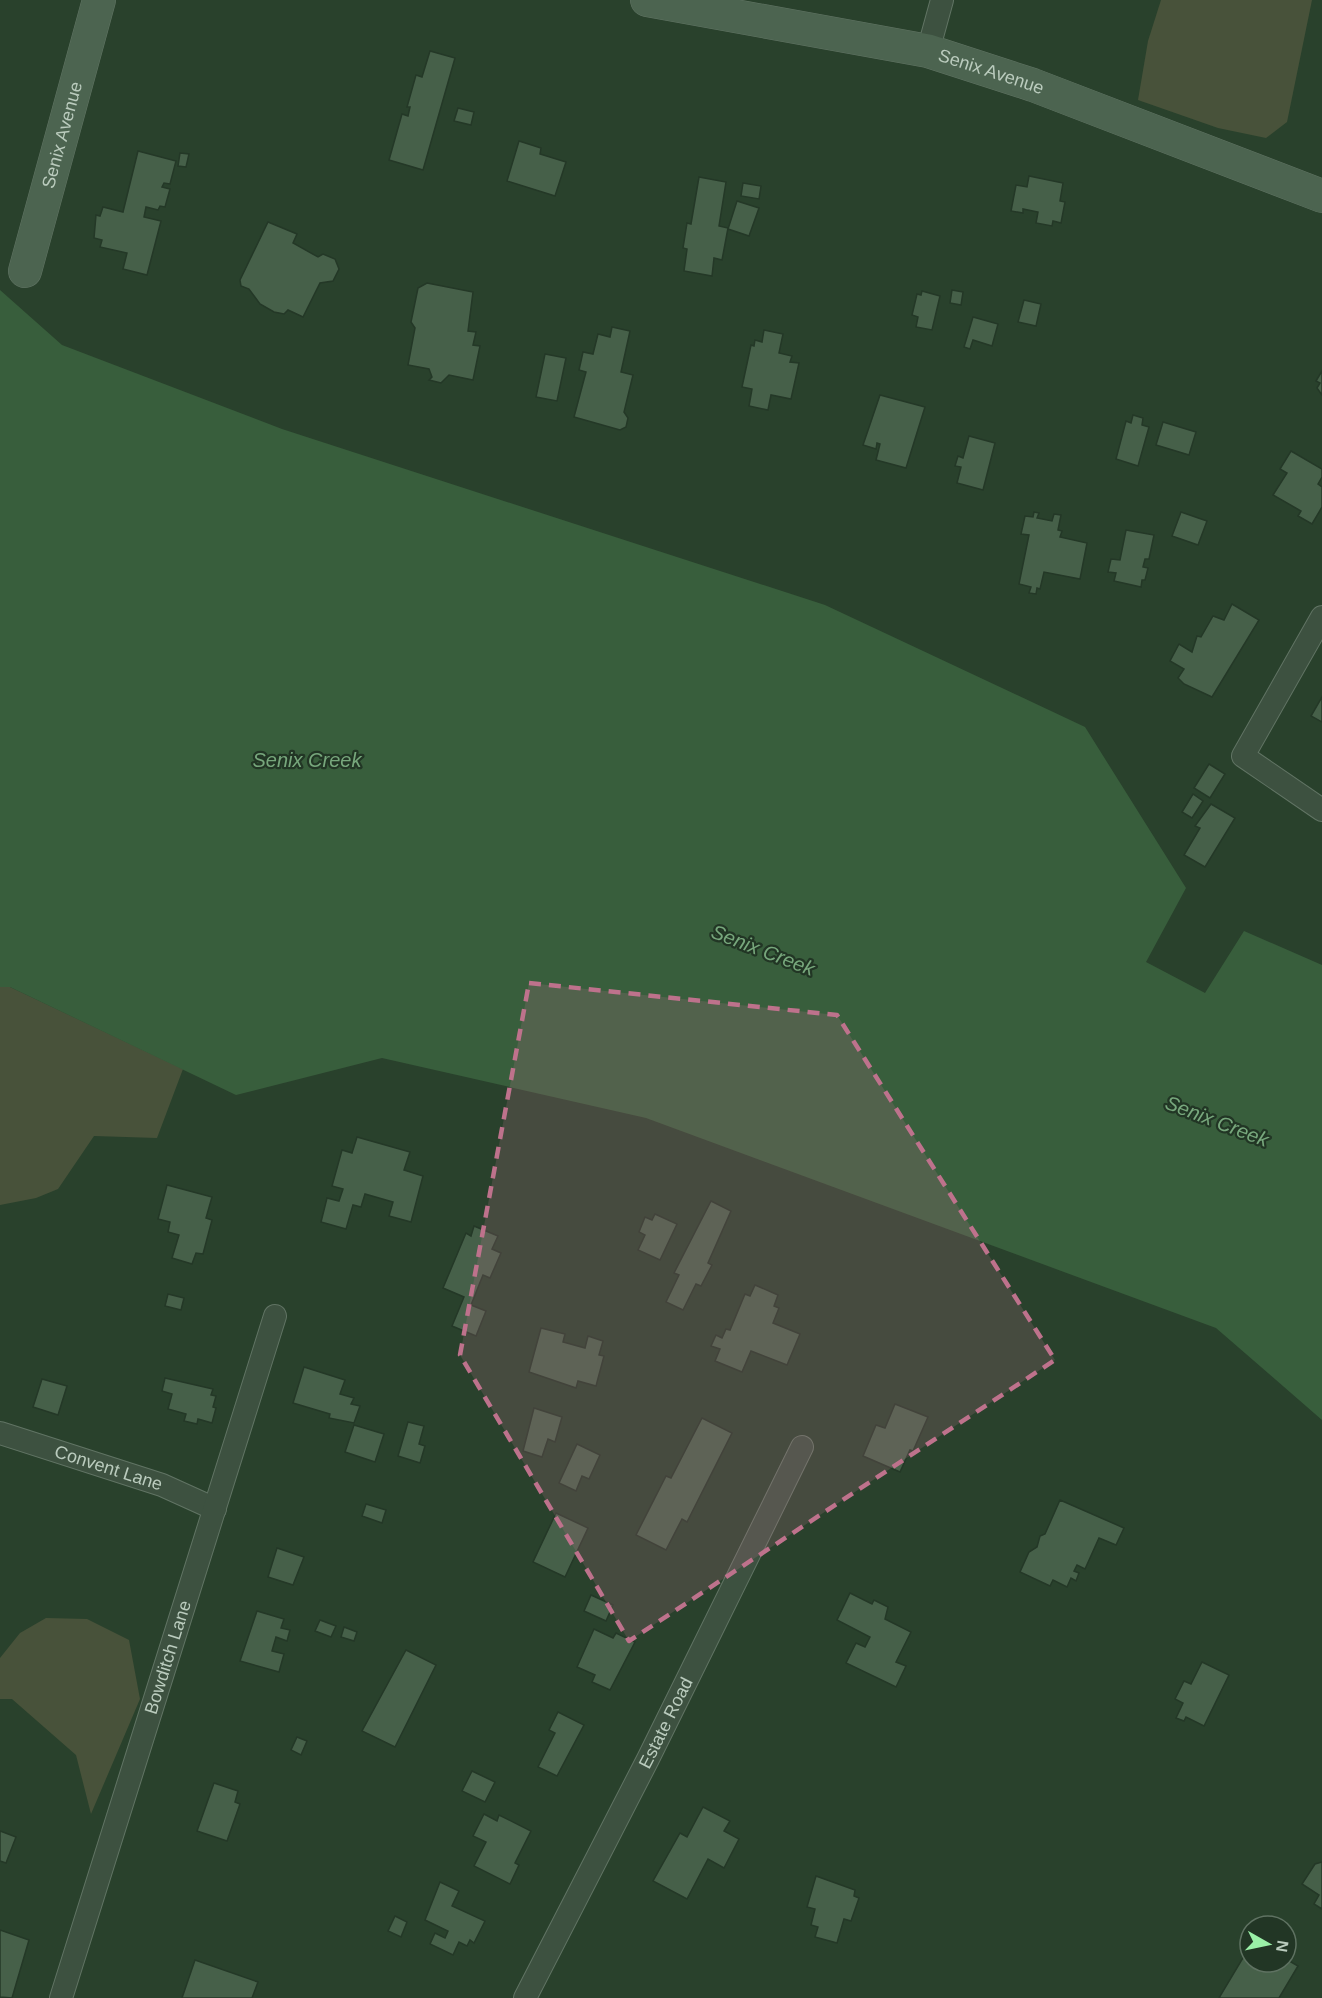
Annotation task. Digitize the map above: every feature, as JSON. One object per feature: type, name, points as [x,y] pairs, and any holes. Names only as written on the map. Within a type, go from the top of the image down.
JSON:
[{"type":"street","name":"Senix Avenue","points":[[25,271],[99,0]]},
{"type":"street","name":"Senix Avenue","points":[[647,0],[928,51],[1033,85],[1322,196]]},
{"type":"street","points":[[928,51],[942,0]]},
{"type":"street","points":[[1322,617],[1243,756],[1322,810]]},
{"type":"street","name":"Bowditch Lane","points":[[61,1998],[275,1316]]},
{"type":"street","name":"Convent Lane","points":[[0,1433],[162,1485],[215,1509]]},
{"type":"street","name":"Estate Road","points":[[525,1998],[648,1759],[802,1446]]},
{"type":"highlighted area","points":[[529,983],[837,1015],[1055,1360],[629,1641],[460,1355]]},
{"type":"shaded area","points":[[1161,0],[1312,0],[1287,122],[1266,138],[1218,128],[1138,100],[1148,41]]},
{"type":"shaded area","points":[[0,987],[10,987],[183,1069],[157,1138],[94,1136],[58,1189],[36,1198],[0,1205]]},
{"type":"shaded area","points":[[46,1618],[87,1619],[129,1640],[140,1699],[91,1814],[76,1755],[12,1699],[0,1699],[0,1658],[20,1633]]},
{"type":"water","name":"Senix Creek","points":[[0,290],[62,345],[282,429],[825,605],[1085,727],[1186,888],[1146,962],[1205,993],[1244,931],[1322,965],[1322,1420],[1216,1328],[646,1118],[382,1058],[236,1095],[10,987],[0,987]]},
{"type":"building","points":[[430,51],[455,58],[423,170],[389,160],[402,114],[408,116],[410,107],[407,107],[416,75],[422,77]]},
{"type":"building","points":[[458,108],[474,112],[471,125],[454,121]]},
{"type":"building","points":[[519,141],[541,148],[540,154],[566,162],[555,196],[507,181]]},
{"type":"building","points":[[138,151],[176,161],[170,184],[164,183],[162,187],[170,189],[165,207],[160,206],[158,210],[146,207],[144,217],[161,221],[147,275],[123,269],[127,253],[100,247],[102,240],[94,238],[96,215],[100,216],[103,207],[123,212]]},
{"type":"building","points":[[180,153],[189,154],[186,167],[178,166]]},
{"type":"building","points":[[1029,176],[1063,183],[1060,201],[1065,202],[1061,223],[1053,221],[1052,226],[1036,223],[1038,212],[1023,209],[1023,213],[1011,211],[1016,185],[1027,187]]},
{"type":"building","points":[[699,177],[726,182],[719,226],[728,228],[722,260],[714,258],[712,276],[684,271],[687,249],[683,248],[687,223],[691,224]]},
{"type":"building","points":[[743,183],[761,186],[759,199],[741,196]]},
{"type":"building","points":[[737,201],[759,208],[749,236],[728,229]]},
{"type":"building","points":[[268,222],[297,234],[293,243],[318,257],[323,254],[335,259],[339,269],[333,281],[320,283],[303,317],[288,310],[284,314],[274,312],[260,304],[249,289],[241,286],[240,280]]},
{"type":"building","points":[[427,283],[473,292],[468,331],[476,332],[473,345],[480,346],[473,380],[449,375],[441,383],[429,380],[432,377],[429,369],[408,365],[415,328],[411,322],[418,288]]},
{"type":"building","points":[[952,290],[963,292],[961,305],[950,303]]},
{"type":"building","points":[[922,291],[940,296],[932,330],[916,327],[918,317],[912,315],[917,294],[921,295]]},
{"type":"building","points":[[1024,300],[1041,304],[1036,326],[1018,322]]},
{"type":"building","points":[[973,317],[998,324],[992,346],[973,340],[970,349],[964,347]]},
{"type":"building","points":[[612,327],[630,331],[621,372],[633,375],[624,412],[628,418],[626,427],[620,430],[574,417],[586,372],[579,370],[583,352],[593,354],[598,334],[610,337]]},
{"type":"building","points":[[764,330],[783,334],[779,353],[792,356],[790,362],[799,363],[791,399],[771,395],[768,410],[749,406],[752,389],[742,387],[751,345],[754,346],[755,340],[762,342]]},
{"type":"building","points":[[545,354],[566,358],[557,401],[536,397]]},
{"type":"building","points":[[1322,371],[1322,395],[1317,388],[1320,383],[1316,381]]},
{"type":"building","points":[[880,395],[925,407],[906,468],[876,460],[880,444],[877,443],[876,449],[863,445]]},
{"type":"building","points":[[1133,415],[1143,418],[1142,425],[1149,427],[1138,466],[1116,459],[1126,421],[1131,423]]},
{"type":"building","points":[[1163,422],[1196,432],[1189,455],[1156,445]]},
{"type":"building","points":[[969,436],[995,443],[983,490],[957,483],[961,467],[955,466],[958,456],[963,458]]},
{"type":"building","points":[[1291,451],[1322,469],[1322,477],[1318,484],[1322,487],[1322,507],[1312,524],[1298,516],[1301,511],[1273,495],[1287,473],[1280,469]]},
{"type":"building","points":[[1034,512],[1039,513],[1037,518],[1052,521],[1054,514],[1061,515],[1058,530],[1062,531],[1060,537],[1087,543],[1080,579],[1044,572],[1040,589],[1037,588],[1036,594],[1029,593],[1031,587],[1019,584],[1029,535],[1021,534],[1025,516],[1033,517]]},
{"type":"building","points":[[1181,512],[1207,521],[1198,545],[1172,536]]},
{"type":"building","points":[[1126,530],[1154,535],[1149,559],[1145,559],[1143,567],[1148,568],[1141,587],[1114,581],[1116,573],[1108,572],[1111,559],[1120,560]]},
{"type":"building","points":[[1232,604],[1259,620],[1212,697],[1184,684],[1178,678],[1184,669],[1170,661],[1179,644],[1192,652],[1197,636],[1201,637],[1213,616],[1224,620]]},
{"type":"building","points":[[1322,697],[1322,722],[1311,716]]},
{"type":"building","points":[[1209,764],[1225,774],[1210,798],[1194,788]]},
{"type":"building","points":[[1193,794],[1203,801],[1192,818],[1182,812]]},
{"type":"building","points":[[1211,804],[1235,818],[1205,867],[1184,855],[1200,828],[1195,826]]},
{"type":"building","points":[[357,1137],[410,1152],[404,1170],[423,1176],[411,1222],[389,1216],[393,1202],[365,1194],[361,1207],[353,1205],[346,1229],[321,1222],[327,1198],[339,1201],[343,1189],[332,1186],[342,1150],[352,1153]]},
{"type":"building","points":[[167,1185],[212,1197],[206,1218],[212,1220],[203,1254],[196,1253],[192,1264],[172,1258],[179,1235],[168,1232],[170,1222],[158,1219]]},
{"type":"building","points":[[711,1201],[731,1211],[708,1263],[712,1265],[701,1286],[696,1284],[683,1310],[666,1302],[679,1275],[674,1273]]},
{"type":"building","points":[[655,1214],[677,1224],[660,1260],[638,1250],[645,1235],[639,1232],[645,1217],[652,1220]]},
{"type":"building","points":[[474,1226],[498,1236],[492,1249],[501,1253],[490,1278],[483,1275],[471,1305],[486,1311],[476,1336],[452,1326],[464,1297],[443,1288],[466,1233],[471,1236]]},
{"type":"building","points":[[755,1285],[778,1295],[774,1306],[779,1308],[773,1323],[800,1334],[787,1365],[751,1351],[742,1372],[715,1361],[720,1349],[711,1346],[716,1335],[722,1338],[726,1329],[730,1330],[745,1294],[750,1296]]},
{"type":"building","points":[[168,1294],[184,1298],[181,1310],[165,1306]]},
{"type":"building","points":[[541,1328],[565,1334],[563,1342],[585,1348],[588,1336],[603,1341],[599,1355],[604,1356],[596,1386],[578,1381],[576,1388],[529,1372]]},
{"type":"building","points":[[304,1367],[345,1380],[340,1394],[354,1398],[351,1404],[360,1406],[354,1423],[329,1418],[330,1414],[293,1403]]},
{"type":"building","points":[[165,1378],[213,1389],[211,1395],[216,1396],[213,1407],[216,1408],[212,1423],[198,1419],[197,1424],[184,1421],[186,1414],[168,1409],[172,1394],[162,1391]]},
{"type":"building","points":[[42,1379],[67,1386],[58,1415],[33,1407]]},
{"type":"building","points":[[895,1404],[928,1417],[913,1451],[910,1450],[900,1472],[863,1456],[876,1425],[885,1428]]},
{"type":"building","points":[[534,1408],[562,1417],[555,1442],[548,1439],[542,1457],[523,1451]]},
{"type":"building","points":[[702,1418],[732,1433],[687,1522],[682,1519],[666,1550],[636,1535],[666,1476],[671,1478]]},
{"type":"building","points":[[408,1422],[424,1426],[419,1444],[425,1446],[420,1463],[398,1456]]},
{"type":"building","points":[[354,1425],[384,1434],[375,1462],[345,1452]]},
{"type":"building","points":[[577,1444],[600,1455],[589,1479],[582,1476],[576,1491],[559,1483]]},
{"type":"building","points":[[1060,1500],[1124,1528],[1116,1545],[1099,1538],[1085,1569],[1077,1565],[1074,1571],[1079,1573],[1076,1581],[1071,1578],[1067,1587],[1053,1580],[1050,1586],[1020,1572],[1029,1552],[1037,1547],[1040,1536],[1045,1534]]},
{"type":"building","points":[[366,1504],[386,1510],[382,1523],[362,1516]]},
{"type":"building","points":[[556,1513],[588,1528],[565,1577],[533,1562]]},
{"type":"building","points":[[277,1548],[304,1557],[293,1585],[268,1577]]},
{"type":"building","points":[[850,1593],[872,1604],[874,1600],[888,1607],[885,1619],[911,1632],[896,1662],[906,1666],[896,1687],[846,1663],[856,1643],[865,1647],[870,1637],[837,1620]]},
{"type":"building","points":[[591,1595],[613,1605],[606,1621],[584,1611]]},
{"type":"building","points":[[257,1611],[284,1619],[281,1628],[290,1630],[287,1641],[276,1637],[272,1651],[284,1654],[279,1672],[240,1661]]},
{"type":"building","points":[[320,1620],[336,1626],[331,1637],[315,1631]]},
{"type":"building","points":[[344,1627],[357,1632],[354,1641],[341,1637]]},
{"type":"building","points":[[594,1629],[613,1638],[616,1633],[635,1642],[610,1690],[592,1682],[595,1675],[577,1667]]},
{"type":"building","points":[[406,1650],[436,1665],[395,1747],[362,1731]]},
{"type":"building","points":[[1202,1662],[1229,1675],[1204,1726],[1186,1717],[1184,1721],[1176,1718],[1183,1703],[1175,1699],[1184,1681],[1191,1684]]},
{"type":"building","points":[[558,1712],[584,1725],[557,1776],[538,1767],[555,1733],[549,1730]]},
{"type":"building","points":[[297,1737],[307,1741],[301,1755],[291,1750]]},
{"type":"building","points":[[472,1771],[495,1782],[485,1802],[462,1791]]},
{"type":"building","points":[[214,1783],[238,1791],[235,1802],[240,1804],[227,1841],[197,1831]]},
{"type":"building","points":[[703,1807],[730,1821],[724,1831],[739,1839],[724,1868],[708,1859],[687,1899],[653,1881],[680,1833],[687,1837]]},
{"type":"building","points":[[484,1814],[497,1821],[499,1815],[531,1831],[515,1863],[519,1865],[510,1884],[474,1866],[486,1842],[473,1836]]},
{"type":"building","points":[[0,1831],[16,1837],[6,1863],[0,1861]]},
{"type":"building","points":[[1322,1862],[1322,1909],[1314,1904],[1319,1895],[1302,1884],[1315,1864]]},
{"type":"building","points":[[816,1876],[855,1890],[854,1896],[859,1898],[851,1921],[844,1919],[837,1943],[815,1937],[818,1927],[811,1925],[815,1909],[807,1907]]},
{"type":"building","points":[[440,1882],[459,1891],[452,1906],[485,1921],[474,1943],[470,1940],[467,1946],[459,1942],[453,1955],[430,1944],[435,1933],[445,1938],[448,1931],[425,1920]]},
{"type":"building","points":[[395,1916],[407,1922],[401,1937],[388,1931]]},
{"type":"building","points":[[0,1930],[29,1940],[12,1998],[0,1997]]},
{"type":"building","points":[[195,1960],[258,1982],[252,1998],[182,1998]]},
{"type":"building","points":[[1238,1966],[1238,1974],[1293,1974],[1279,1998],[1219,1998]]}]
